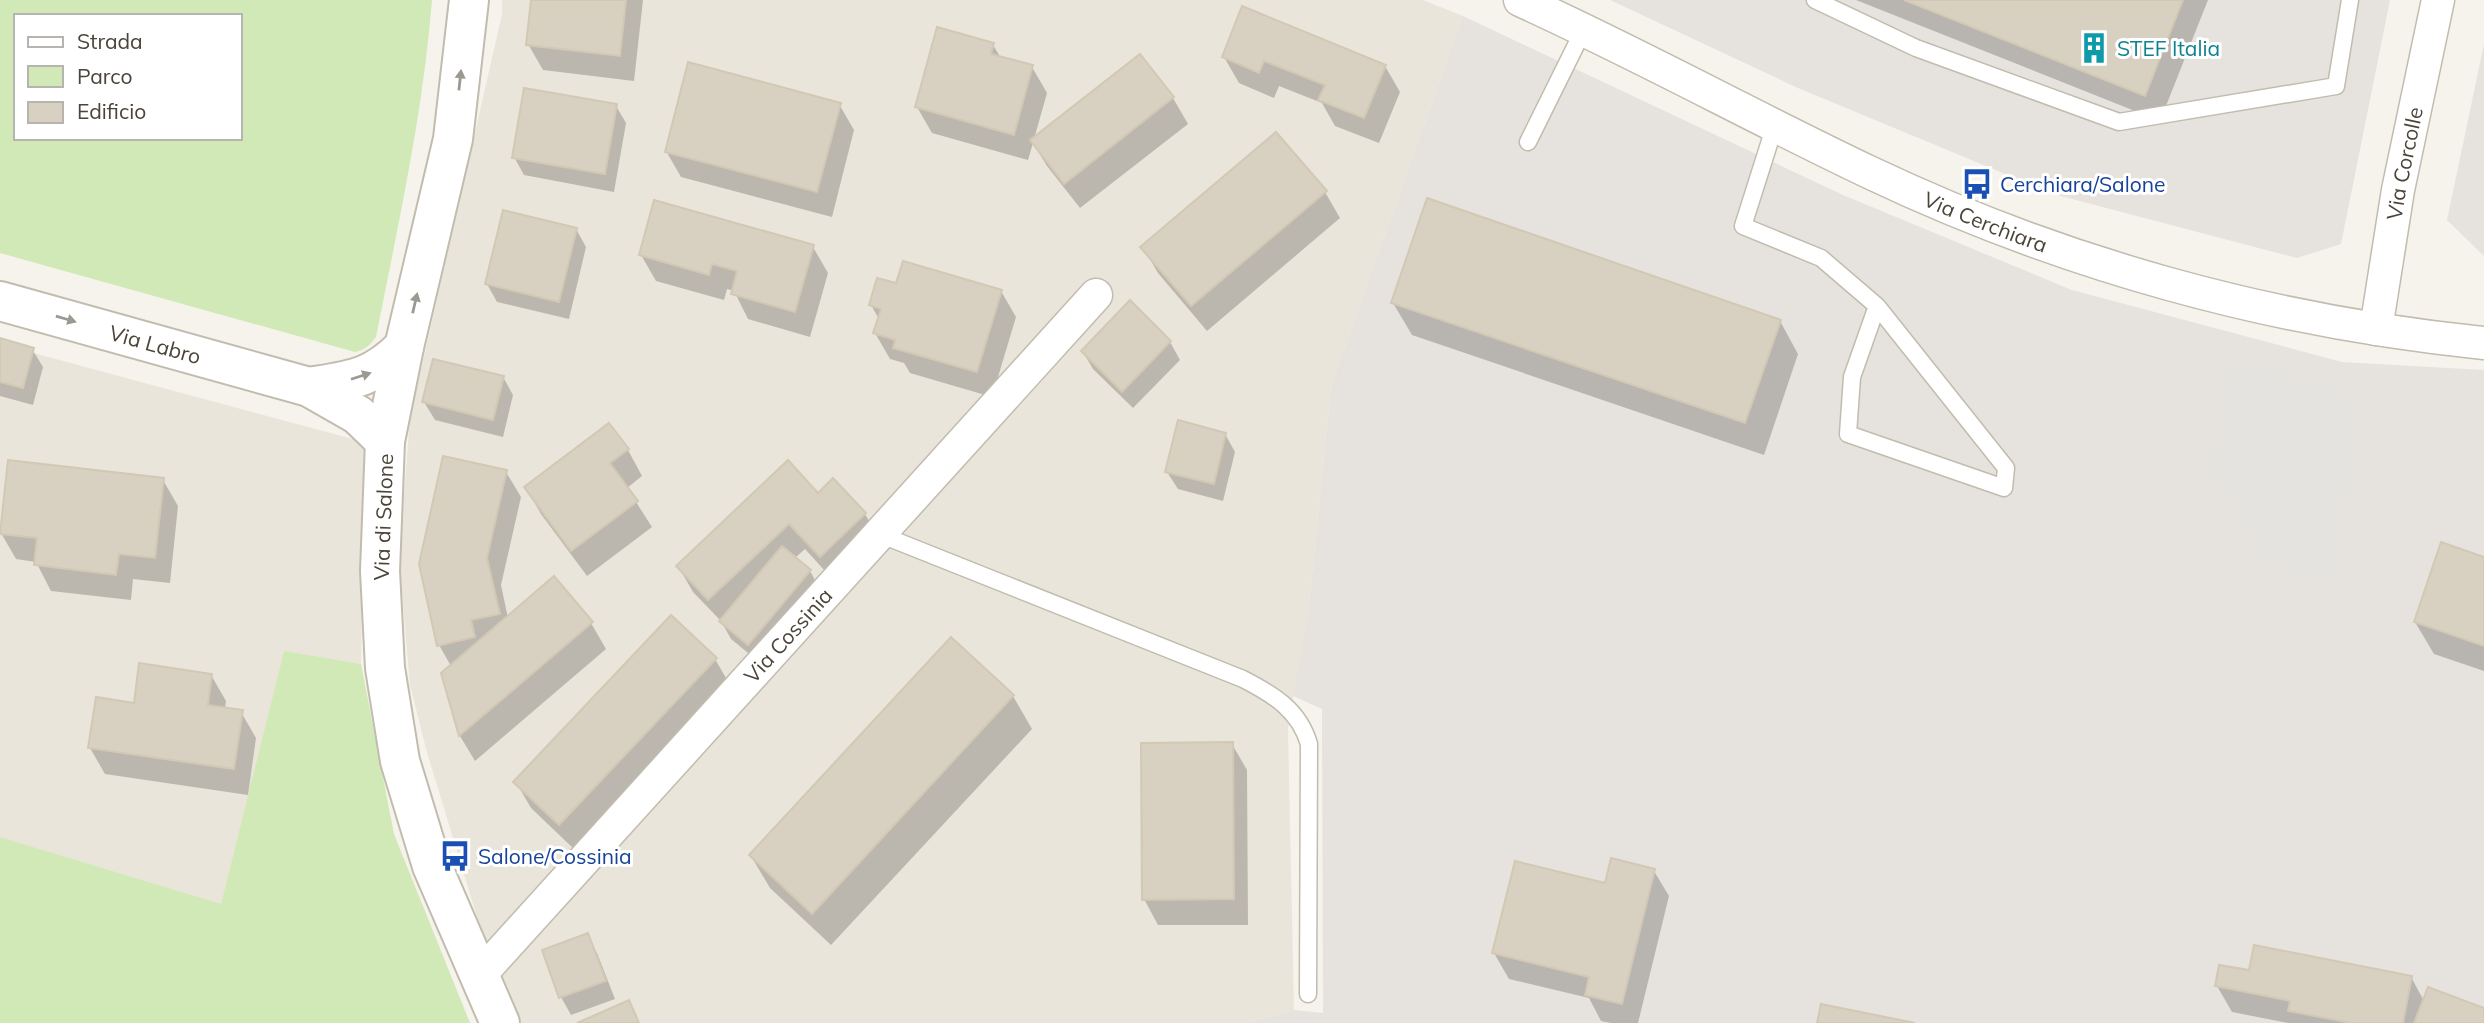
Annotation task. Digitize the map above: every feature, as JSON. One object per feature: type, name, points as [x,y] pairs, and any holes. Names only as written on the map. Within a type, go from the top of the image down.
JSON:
[{"type":"street","name":"Via di Salone","points":[[469,0],[453,139],[404,346],[385,441],[380,571],[385,668],[400,761],[432,866],[500,1023]]},
{"type":"street","name":"Via Cerchiara","points":[[1520,0],[1584,29],[1872,174],[1985,222],[2174,286],[2274,310],[2376,329],[2484,344]]},
{"type":"street","name":"Via Corcolle","points":[[2376,329],[2398,190],[2438,0]]},
{"type":"street","name":"Via Cossinia","points":[[479,976],[1096,295]]},
{"type":"street","name":"Via Labro","points":[[0,301],[309,387],[358,415],[385,441]]},
{"type":"street","name":"Via Labro","points":[[309,387],[349,380],[377,371],[404,346]]},
{"type":"lane","points":[[1815,0],[1916,48],[2119,121],[2336,86],[2350,0]]},
{"type":"lane","points":[[1528,142],[1584,29]]},
{"type":"lane","points":[[1775,125],[1742,226],[1821,258],[1877,306],[2006,468],[2004,488],[1848,434],[1852,377],[1877,306]]},
{"type":"lane","points":[[879,534],[1243,680],[1283,702],[1305,730],[1309,744],[1308,994]]},
{"type":"shaded area","points":[[502,0],[1423,0],[1463,16],[1331,386],[1308,613],[1288,728],[1294,1010],[1243,1023],[522,1023],[480,927],[426,749],[410,685],[399,559],[410,418],[502,14]]},
{"type":"shaded area","points":[[1610,0],[2390,0],[2341,244],[2297,258],[2053,194],[1798,88]]},
{"type":"shaded area","points":[[1463,16],[1843,195],[2072,290],[2342,362],[2484,370],[2484,1023],[1243,1023],[1294,1010],[1323,1013],[1322,709],[1293,696],[1308,613],[1331,386]]},
{"type":"shaded area","points":[[2484,44],[2484,256],[2447,220]]},
{"type":"shaded area","points":[[0,344],[364,442],[361,664],[284,652],[221,905],[0,837]]},
{"type":"shaded area","points":[[2232,359],[2365,395],[2331,583],[2267,568],[2209,470]]},
{"type":"green space","points":[[0,0],[432,0],[423,85],[376,337],[369,345],[355,352],[0,253]]},
{"type":"green space","points":[[284,651],[361,664],[394,834],[470,1023],[0,1023],[0,837],[221,904]]},
{"type":"building","points":[[531,0],[626,0],[620,56],[526,45]]},
{"type":"building","name":"STEF Italia","points":[[1904,0],[2183,0],[2145,96]]},
{"type":"building","points":[[1242,6],[1386,65],[1364,118],[1318,100],[1325,85],[1264,61],[1259,73],[1222,57]]},
{"type":"building","points":[[937,27],[994,43],[991,54],[1033,65],[1014,135],[915,107]]},
{"type":"building","points":[[1140,54],[1174,97],[1064,184],[1030,140]]},
{"type":"building","points":[[688,62],[841,103],[817,192],[665,152]]},
{"type":"building","points":[[524,88],[617,104],[605,174],[512,158]]},
{"type":"building","points":[[1276,132],[1327,191],[1191,306],[1140,247]]},
{"type":"building","points":[[1427,198],[1781,320],[1745,423],[1391,303]]},
{"type":"building","points":[[654,200],[814,245],[795,312],[731,294],[737,271],[712,264],[709,275],[639,255]]},
{"type":"building","points":[[503,210],[577,228],[559,302],[485,284]]},
{"type":"building","points":[[903,261],[1002,290],[977,372],[893,348],[895,340],[873,333],[881,309],[869,305],[877,278],[896,283]]},
{"type":"building","points":[[1130,300],[1171,341],[1122,392],[1081,351]]},
{"type":"building","points":[[0,338],[34,348],[23,388],[0,382]]},
{"type":"building","points":[[433,359],[504,376],[493,420],[422,402]]},
{"type":"building","points":[[1178,420],[1226,433],[1214,484],[1165,472]]},
{"type":"building","points":[[609,423],[629,449],[610,463],[638,501],[571,551],[524,487]]},
{"type":"building","points":[[443,456],[507,470],[487,558],[500,614],[471,620],[475,637],[437,646],[419,564]]},
{"type":"building","points":[[8,460],[164,478],[155,558],[119,554],[116,575],[34,565],[37,538],[0,534]]},
{"type":"building","points":[[788,460],[818,493],[833,478],[866,513],[820,557],[789,524],[708,600],[676,566]]},
{"type":"building","points":[[2441,542],[2484,557],[2484,646],[2414,622]]},
{"type":"building","points":[[782,546],[811,570],[748,645],[719,621]]},
{"type":"building","points":[[554,576],[593,622],[459,736],[441,673]]},
{"type":"building","points":[[671,615],[717,658],[559,825],[513,782]]},
{"type":"building","points":[[951,637],[1014,695],[812,914],[749,855]]},
{"type":"building","points":[[139,663],[212,674],[208,705],[243,710],[234,769],[88,748],[96,697],[134,703]]},
{"type":"building","points":[[1233,742],[1234,899],[1142,900],[1141,743]]},
{"type":"building","points":[[1611,858],[1655,869],[1622,1004],[1585,995],[1589,977],[1492,953],[1515,861],[1605,883]]},
{"type":"building","points":[[588,933],[606,981],[559,998],[542,950]]},
{"type":"building","points":[[2254,945],[2412,976],[2403,1023],[2351,1023],[2288,1011],[2290,1001],[2215,986],[2219,965],[2249,970]]},
{"type":"building","points":[[2428,987],[2484,1008],[2484,1023],[2414,1023]]},
{"type":"building","points":[[629,1000],[639,1023],[577,1023]]},
{"type":"building","points":[[1821,1004],[1915,1023],[1817,1023]]},
{"type":"place","name":"STEF Italia","points":[[2094,48]]},
{"type":"place","name":"Cerchiara/Salone","points":[[1977,184]]},
{"type":"place","name":"Salone/Cossinia","points":[[455,856]]}]
